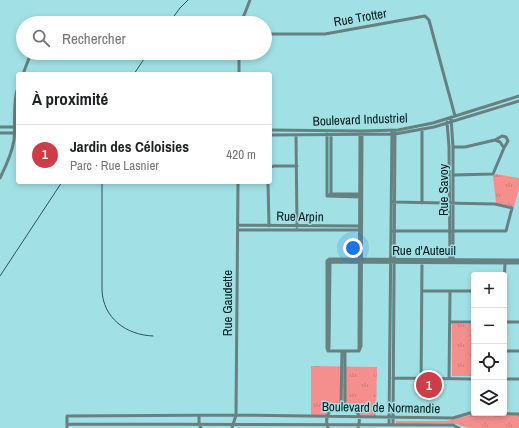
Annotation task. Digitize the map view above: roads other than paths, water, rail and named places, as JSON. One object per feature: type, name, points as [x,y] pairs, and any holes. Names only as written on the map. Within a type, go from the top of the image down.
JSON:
[{"type":"street","points":[[244,16],[250,0]]},
{"type":"street","name":"Rue Trotter","points":[[272,34],[325,34],[425,16],[429,20],[453,116]]},
{"type":"street","points":[[24,72],[28,60]]},
{"type":"street","points":[[239,60],[239,72]]},
{"type":"street","points":[[0,178],[16,133],[16,92]]},
{"type":"street","name":"Boulevard Industriel","points":[[361,133],[422,126],[519,96]]},
{"type":"street","name":"Boulevard Industriel","points":[[272,135],[296,133],[361,133],[393,135],[422,130],[452,122],[519,101]]},
{"type":"street","name":"Rue Savoy","points":[[452,261],[451,147],[453,116]]},
{"type":"street","name":"Rue Savoy","points":[[447,118],[451,147]]},
{"type":"street","points":[[422,126],[422,203]]},
{"type":"street","points":[[0,127],[16,127]]},
{"type":"street","name":"Boulevard Industriel","points":[[272,130],[296,133]]},
{"type":"street","points":[[391,425],[393,130]]},
{"type":"street","points":[[0,133],[16,133]]},
{"type":"street","points":[[296,133],[297,228]]},
{"type":"street","points":[[327,196],[329,133]]},
{"type":"street","points":[[343,405],[344,351],[359,351],[361,346],[361,133]]},
{"type":"street","points":[[451,147],[465,147],[495,140],[502,136],[506,137],[508,141],[493,174],[451,175]]},
{"type":"street","points":[[495,140],[500,142],[504,148]]},
{"type":"street","points":[[272,166],[297,166]]},
{"type":"street","points":[[329,169],[331,193]]},
{"type":"street","name":"Rue Gaudette","points":[[232,428],[236,415],[238,184]]},
{"type":"street","points":[[268,184],[268,230]]},
{"type":"street","points":[[327,196],[331,193],[361,196]]},
{"type":"street","points":[[327,196],[361,196]]},
{"type":"street","points":[[392,231],[506,231],[512,208],[494,204],[393,202]]},
{"type":"street","name":"Rue Arpin","points":[[238,225],[297,228],[361,228]]},
{"type":"street","name":"Rue Arpin","points":[[238,230],[297,228]]},
{"type":"street","name":"Rue d'Auteuil","points":[[504,262],[519,260]]},
{"type":"street","name":"Rue d'Auteuil","points":[[344,351],[327,349],[329,261],[452,261],[519,263]]},
{"type":"street","points":[[422,261],[422,389],[437,389],[439,379]]},
{"type":"street","points":[[504,262],[504,272]]},
{"type":"street","points":[[422,291],[471,291]]},
{"type":"street","points":[[449,378],[450,291]]},
{"type":"street","points":[[450,322],[471,322]]},
{"type":"street","points":[[507,322],[519,322]]},
{"type":"street","points":[[507,351],[519,351]]},
{"type":"street","points":[[391,378],[471,379]]},
{"type":"street","points":[[507,379],[519,379]]},
{"type":"street","points":[[327,427],[327,416],[333,409],[343,405],[354,409],[359,417],[359,427]]},
{"type":"street","name":"Boulevard de Normandie","points":[[459,428],[391,425],[327,427],[275,424],[95,423],[67,426],[67,416],[236,415],[453,418],[470,413],[519,414]]},
{"type":"street","points":[[199,415],[199,424],[201,428]]},
{"type":"street","points":[[95,416],[95,423]]},
{"type":"street","points":[[132,416],[132,424]]},
{"type":"street","points":[[171,416],[171,424]]},
{"type":"street","points":[[275,416],[275,424]]},
{"type":"street","points":[[290,416],[290,425]]},
{"type":"street","points":[[453,418],[453,427]]},
{"type":"railway","points":[[174,16],[188,0]]},
{"type":"railway","points":[[135,72],[143,60]]},
{"type":"railway","points":[[0,276],[61,184]]},
{"type":"railway","points":[[102,184],[103,300],[111,317],[118,323],[134,332],[153,336]]},
{"type":"place","name":"Jardin des Céloisies","points":[[429,385]]}]
